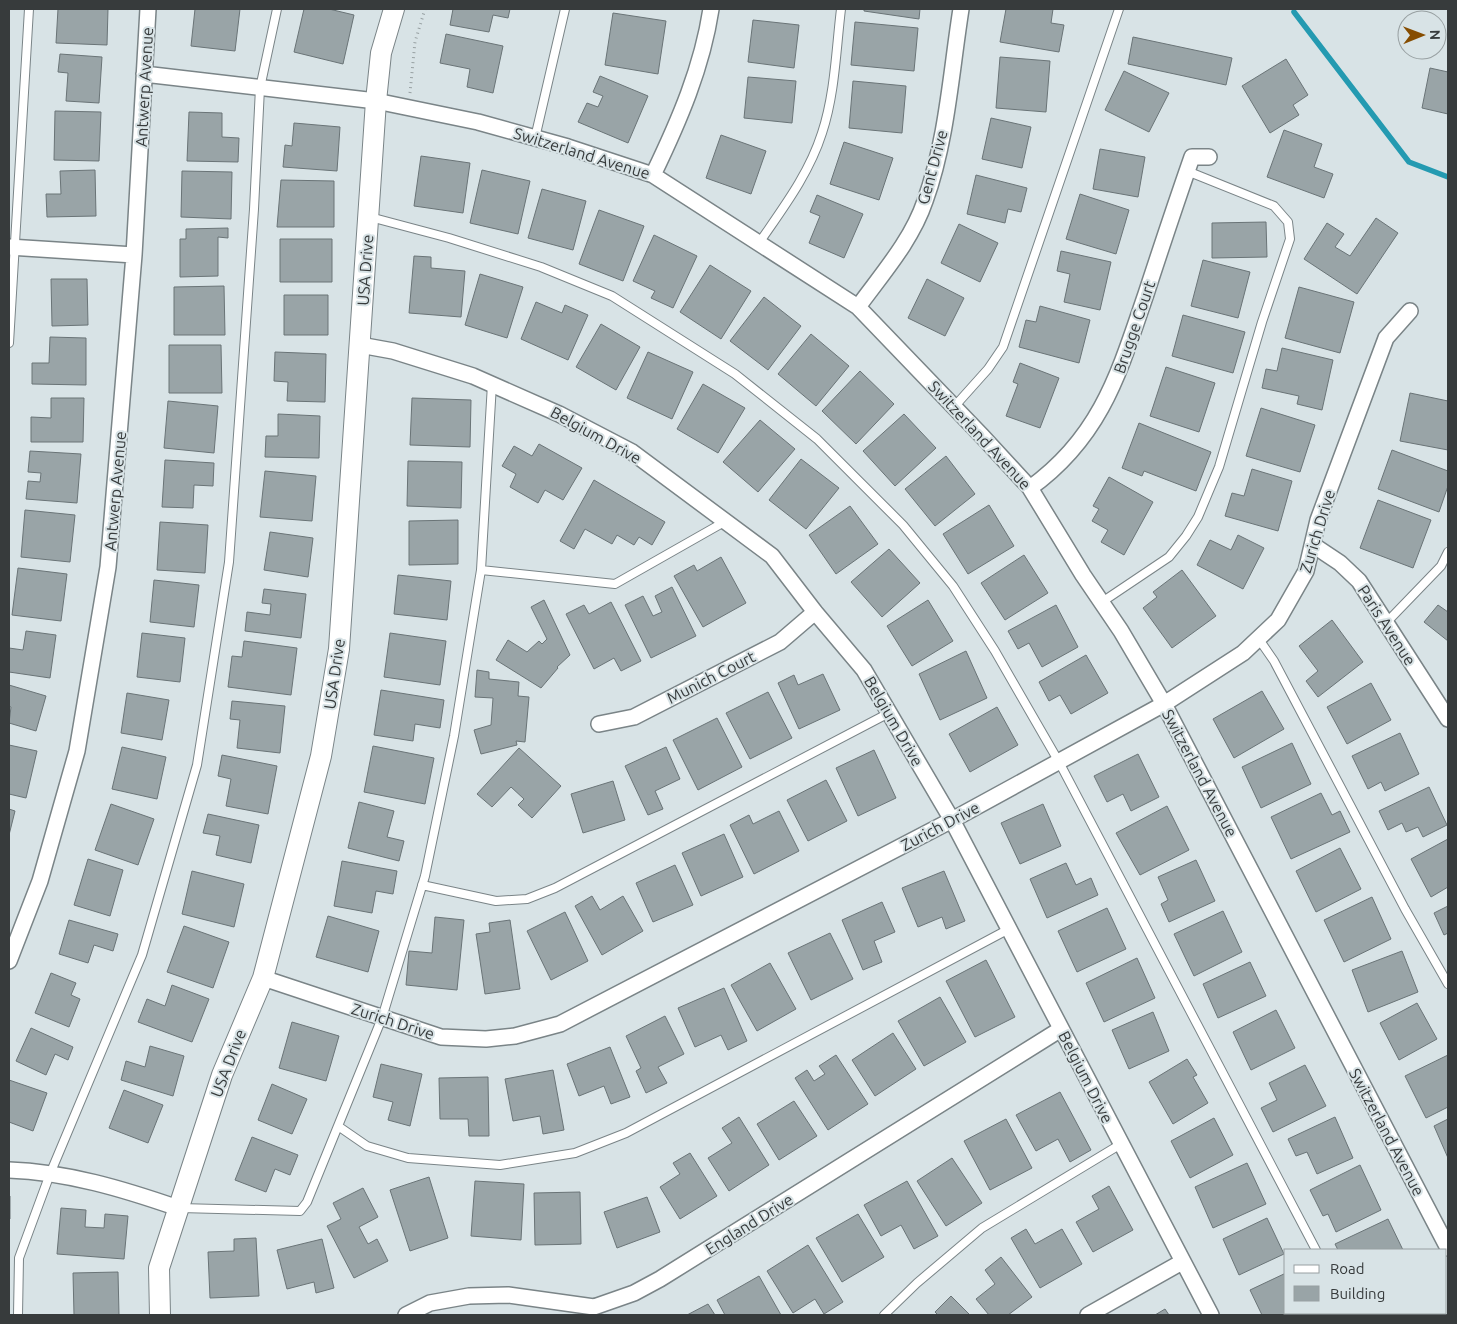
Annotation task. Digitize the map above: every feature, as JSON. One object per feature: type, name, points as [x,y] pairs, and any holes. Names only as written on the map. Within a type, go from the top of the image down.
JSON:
[{"type":"street","name":"Antwerp Avenue","points":[[9,961],[40,881],[77,750],[108,567],[134,255],[148,9]]},
{"type":"street","name":"USA Drive","points":[[160,1315],[159,1268],[222,1075],[263,978],[321,756],[339,649],[376,101],[381,53],[394,9]]},
{"type":"street","points":[[654,175],[690,94],[707,38],[711,9]]},
{"type":"street","name":"Gent Drive","points":[[858,307],[899,251],[925,202],[940,148],[961,9]]},
{"type":"street","name":"Switzerland Avenue","points":[[144,74],[376,101],[478,122],[654,175],[858,307],[1030,488],[1083,575],[1121,631],[1164,704],[1448,1248]]},
{"type":"street","name":"Brugge Court","points":[[1030,488],[1069,456],[1098,415],[1119,375],[1192,157],[1209,157]]},
{"type":"street","points":[[12,248],[134,255]]},
{"type":"street","name":"Zurich Drive","points":[[263,978],[441,1037],[486,1039],[515,1036],[560,1024],[952,820],[1164,704],[1243,652],[1278,620],[1306,572],[1318,520],[1386,338],[1410,311]]},
{"type":"street","name":"Belgium Drive","points":[[360,344],[393,351],[473,376],[559,414],[632,452],[772,556],[815,612],[864,670],[952,820],[1211,1315]]},
{"type":"street","name":"Paris Avenue","points":[[1313,544],[1340,563],[1359,581],[1448,718]]},
{"type":"street","name":"Munich Court","points":[[599,724],[634,716],[780,642],[815,612]]},
{"type":"street","name":"England Drive","points":[[406,1315],[430,1303],[469,1296],[508,1295],[594,1307],[634,1293],[660,1279],[1061,1029]]},
{"type":"street","points":[[9,1170],[50,1174],[125,1189],[178,1208]]},
{"type":"street","points":[[1088,1315],[1182,1262]]},
{"type":"lane","points":[[9,343],[12,248],[29,9]]},
{"type":"lane","points":[[18,1315],[19,1258],[50,1174],[142,955],[196,765],[230,553],[253,229],[260,88],[277,9]]},
{"type":"lane","points":[[534,138],[565,9]]},
{"type":"lane","points":[[759,243],[791,196],[812,160],[822,133],[830,101],[841,9]]},
{"type":"lane","points":[[954,407],[988,369],[1003,347],[1119,9]]},
{"type":"lane","points":[[1102,602],[1169,557],[1198,517],[1219,467],[1262,322],[1290,239],[1288,222],[1274,206],[1187,172]]},
{"type":"lane","points":[[369,217],[449,238],[541,267],[612,296],[735,374],[817,439],[903,525],[953,586],[995,651],[1058,762],[1315,1249]]},
{"type":"lane","points":[[178,1208],[300,1211],[307,1202],[382,1018],[422,885],[454,736],[481,570],[492,384]]},
{"type":"lane","points":[[481,570],[615,584],[726,521]]},
{"type":"lane","points":[[1386,623],[1441,566],[1448,552]]},
{"type":"lane","points":[[1258,638],[1274,661],[1448,984]]},
{"type":"lane","points":[[422,885],[496,901],[526,899],[555,888],[889,713]]},
{"type":"lane","points":[[338,1126],[367,1146],[408,1158],[500,1165],[575,1153],[626,1133],[1009,930]]},
{"type":"lane","points":[[884,1315],[917,1283],[982,1228],[1121,1144]]},
{"type":"path","points":[[408,109],[415,42],[426,9]]},
{"type":"building","points":[[58,9],[108,9],[107,45],[56,43]]},
{"type":"building","points":[[195,9],[240,9],[235,51],[191,46]]},
{"type":"building","points":[[304,9],[329,9],[354,15],[343,64],[294,52]]},
{"type":"building","points":[[453,9],[510,9],[508,18],[493,15],[489,32],[450,25]]},
{"type":"building","points":[[864,9],[920,9],[919,19],[864,11]]},
{"type":"building","points":[[1006,9],[1053,9],[1051,23],[1064,25],[1059,52],[1000,42]]},
{"type":"building","points":[[613,13],[666,21],[658,74],[605,65]]},
{"type":"building","points":[[753,20],[799,25],[794,68],[748,62]]},
{"type":"building","points":[[855,22],[918,28],[914,71],[851,65]]},
{"type":"building","points":[[446,34],[503,46],[493,93],[467,87],[470,69],[440,63]]},
{"type":"building","points":[[1133,37],[1232,58],[1226,85],[1128,64]]},
{"type":"building","points":[[60,54],[102,57],[99,103],[66,101],[68,73],[58,72]]},
{"type":"building","points":[[1000,57],[1050,61],[1046,112],[996,108]]},
{"type":"building","points":[[1286,59],[1308,95],[1293,105],[1299,115],[1270,133],[1242,86]]},
{"type":"building","points":[[1430,68],[1448,72],[1448,114],[1422,108]]},
{"type":"building","points":[[1124,71],[1169,93],[1149,132],[1105,110]]},
{"type":"building","points":[[600,76],[648,96],[628,143],[578,122],[587,103],[598,107],[603,96],[593,92]]},
{"type":"building","points":[[748,77],[796,81],[792,123],[744,118]]},
{"type":"building","points":[[853,81],[906,86],[902,133],[849,128]]},
{"type":"building","points":[[55,111],[101,112],[99,161],[54,160]]},
{"type":"building","points":[[189,112],[222,113],[222,137],[239,138],[238,162],[187,161]]},
{"type":"building","points":[[991,118],[1031,127],[1022,168],[982,159]]},
{"type":"building","points":[[294,123],[340,127],[337,171],[283,167],[285,145],[292,146]]},
{"type":"building","points":[[1284,130],[1322,144],[1314,167],[1333,174],[1324,198],[1267,177]]},
{"type":"building","points":[[721,135],[766,151],[751,194],[706,178]]},
{"type":"building","points":[[844,142],[893,158],[879,200],[830,184]]},
{"type":"building","points":[[1100,149],[1145,157],[1138,197],[1093,189]]},
{"type":"building","points":[[421,156],[470,163],[463,213],[414,206]]},
{"type":"building","points":[[95,170],[96,216],[47,217],[46,194],[61,194],[60,171]]},
{"type":"building","points":[[482,170],[530,181],[518,234],[470,223]]},
{"type":"building","points":[[182,171],[232,172],[231,219],[181,217]]},
{"type":"building","points":[[976,175],[1027,188],[1021,212],[1008,209],[1005,223],[967,214]]},
{"type":"building","points":[[281,180],[334,181],[334,227],[277,227]]},
{"type":"building","points":[[542,189],[586,201],[573,250],[528,238]]},
{"type":"building","points":[[1080,194],[1129,210],[1116,254],[1066,239]]},
{"type":"building","points":[[817,195],[863,214],[844,258],[809,243],[820,216],[810,212]]},
{"type":"building","points":[[599,210],[644,226],[623,281],[579,264]]},
{"type":"building","points":[[1376,218],[1398,233],[1357,294],[1304,259],[1327,223],[1344,234],[1335,247],[1350,256]]},
{"type":"building","points":[[1266,222],[1267,257],[1212,258],[1212,223]]},
{"type":"building","points":[[959,224],[998,243],[980,282],[941,263]]},
{"type":"building","points":[[228,228],[228,238],[218,237],[218,276],[180,277],[180,239],[186,239],[186,229]]},
{"type":"building","points":[[654,235],[697,256],[673,308],[651,298],[655,291],[633,281]]},
{"type":"building","points":[[280,239],[332,239],[332,282],[280,282]]},
{"type":"building","points":[[1061,251],[1111,262],[1100,310],[1064,302],[1070,274],[1057,271]]},
{"type":"building","points":[[414,256],[431,257],[431,268],[465,271],[461,317],[409,313]]},
{"type":"building","points":[[1203,260],[1250,272],[1238,318],[1191,306]]},
{"type":"building","points":[[710,265],[751,291],[721,339],[680,312]]},
{"type":"building","points":[[480,274],[523,287],[507,338],[465,325]]},
{"type":"building","points":[[51,279],[87,279],[88,325],[52,326]]},
{"type":"building","points":[[927,279],[964,298],[945,336],[908,318]]},
{"type":"building","points":[[224,286],[225,335],[174,335],[174,287]]},
{"type":"building","points":[[1299,287],[1354,302],[1340,353],[1285,338]]},
{"type":"building","points":[[284,295],[328,295],[328,335],[284,335]]},
{"type":"building","points":[[764,297],[801,326],[768,370],[730,341]]},
{"type":"building","points":[[536,302],[562,313],[565,305],[588,315],[568,360],[521,339]]},
{"type":"building","points":[[1040,306],[1090,320],[1079,363],[1019,347],[1026,320],[1036,322]]},
{"type":"building","points":[[1183,315],[1245,332],[1233,373],[1172,356]]},
{"type":"building","points":[[601,324],[640,347],[616,390],[576,367]]},
{"type":"building","points":[[811,334],[849,366],[816,406],[778,374]]},
{"type":"building","points":[[50,337],[86,338],[86,385],[32,384],[32,363],[49,363]]},
{"type":"building","points":[[169,345],[221,345],[222,393],[169,393]]},
{"type":"building","points":[[1282,348],[1333,360],[1322,410],[1297,404],[1299,396],[1262,388],[1266,369],[1277,371]]},
{"type":"building","points":[[275,352],[326,354],[325,402],[287,401],[288,382],[274,381]]},
{"type":"building","points":[[648,352],[693,372],[672,419],[627,398]]},
{"type":"building","points":[[1020,363],[1059,378],[1040,428],[1006,416],[1018,384],[1013,382]]},
{"type":"building","points":[[1166,367],[1215,383],[1199,432],[1150,416]]},
{"type":"building","points":[[860,371],[894,404],[856,444],[822,411]]},
{"type":"building","points":[[703,384],[745,408],[718,453],[677,429]]},
{"type":"building","points":[[1410,393],[1448,401],[1448,450],[1400,441]]},
{"type":"building","points":[[51,398],[84,398],[83,442],[31,442],[31,417],[51,418]]},
{"type":"building","points":[[412,398],[471,400],[470,447],[410,445]]},
{"type":"building","points":[[168,401],[218,406],[214,453],[164,448]]},
{"type":"building","points":[[1261,408],[1315,425],[1300,472],[1246,456]]},
{"type":"building","points":[[278,414],[320,416],[319,458],[265,457],[266,436],[278,436]]},
{"type":"building","points":[[904,414],[936,448],[895,486],[863,451]]},
{"type":"building","points":[[760,420],[795,449],[758,492],[723,462]]},
{"type":"building","points":[[1139,423],[1211,452],[1196,491],[1144,471],[1142,476],[1122,468]]},
{"type":"building","points":[[539,444],[582,468],[563,500],[545,490],[538,503],[510,487],[516,474],[502,466],[514,446],[532,456]]},
{"type":"building","points":[[1392,450],[1448,471],[1448,486],[1439,512],[1378,489]]},
{"type":"building","points":[[30,451],[81,454],[77,503],[26,499],[28,481],[40,482],[41,473],[28,472]]},
{"type":"building","points":[[946,456],[975,494],[935,526],[905,489]]},
{"type":"building","points":[[801,459],[839,488],[806,529],[769,500]]},
{"type":"building","points":[[165,460],[214,463],[213,486],[194,485],[193,508],[162,507]]},
{"type":"building","points":[[408,461],[462,462],[461,508],[407,506]]},
{"type":"building","points":[[1252,469],[1292,481],[1278,531],[1225,516],[1232,493],[1244,496]]},
{"type":"building","points":[[265,471],[316,476],[312,521],[260,517]]},
{"type":"building","points":[[1109,477],[1153,502],[1124,555],[1101,542],[1108,530],[1092,521],[1099,509],[1093,506]]},
{"type":"building","points":[[594,480],[665,522],[652,545],[639,537],[634,545],[617,535],[612,544],[585,529],[574,549],[560,541]]},
{"type":"building","points":[[1378,500],[1431,520],[1413,568],[1360,548]]},
{"type":"building","points":[[989,505],[1014,546],[968,574],[943,534]]},
{"type":"building","points":[[850,506],[878,544],[836,574],[809,535]]},
{"type":"building","points":[[25,510],[75,515],[70,562],[21,557]]},
{"type":"building","points":[[458,520],[458,564],[409,565],[409,521]]},
{"type":"building","points":[[160,522],[208,525],[205,573],[157,570]]},
{"type":"building","points":[[270,532],[313,538],[308,577],[264,570]]},
{"type":"building","points":[[1238,535],[1264,548],[1243,589],[1197,565],[1210,540],[1231,550]]},
{"type":"building","points":[[889,549],[920,583],[882,617],[851,582]]},
{"type":"building","points":[[1024,555],[1048,593],[1005,620],[981,583]]},
{"type":"building","points":[[721,557],[746,603],[703,627],[674,576],[694,565],[697,571]]},
{"type":"building","points":[[18,568],[67,574],[61,621],[12,615]]},
{"type":"building","points":[[1182,570],[1216,616],[1172,648],[1143,608],[1157,597],[1153,592]]},
{"type":"building","points":[[398,575],[451,581],[447,620],[394,614]]},
{"type":"building","points":[[154,580],[199,585],[194,627],[150,622]]},
{"type":"building","points":[[672,587],[696,636],[651,658],[625,605],[643,596],[653,616],[662,612],[655,596]]},
{"type":"building","points":[[264,589],[306,594],[301,638],[245,631],[247,612],[270,615],[271,604],[262,603]]},
{"type":"building","points":[[544,600],[570,655],[557,667],[541,688],[496,660],[508,640],[527,652],[539,641],[542,644],[547,639],[531,607]]},
{"type":"building","points":[[928,600],[953,641],[912,666],[887,626]]},
{"type":"building","points":[[611,602],[641,661],[621,671],[614,658],[594,669],[566,614],[584,605],[589,614]]},
{"type":"building","points":[[1056,605],[1078,647],[1042,667],[1029,643],[1018,649],[1008,631]]},
{"type":"building","points":[[1438,605],[1448,612],[1448,641],[1424,622]]},
{"type":"building","points":[[1332,620],[1363,662],[1318,697],[1306,681],[1318,671],[1299,646]]},
{"type":"building","points":[[26,631],[56,635],[50,678],[9,672],[9,648],[23,650]]},
{"type":"building","points":[[142,633],[185,638],[180,682],[137,677]]},
{"type":"building","points":[[390,633],[446,641],[440,685],[384,677]]},
{"type":"building","points":[[244,641],[297,648],[291,695],[228,687],[232,656],[242,657]]},
{"type":"building","points":[[966,651],[987,698],[940,720],[919,674]]},
{"type":"building","points":[[1086,655],[1108,693],[1071,714],[1060,695],[1049,701],[1039,682]]},
{"type":"building","points":[[477,670],[489,672],[489,679],[519,682],[518,696],[529,697],[525,742],[516,741],[517,745],[481,754],[474,730],[491,725],[493,698],[475,697]]},
{"type":"building","points":[[823,674],[840,710],[799,729],[778,683],[794,675],[798,685]]},
{"type":"building","points":[[1371,683],[1391,720],[1347,744],[1327,707]]},
{"type":"building","points":[[9,685],[46,696],[36,731],[9,723],[11,707],[9,706]]},
{"type":"building","points":[[381,690],[444,700],[440,728],[415,724],[413,741],[374,735]]},
{"type":"building","points":[[1262,691],[1284,729],[1234,758],[1213,719]]},
{"type":"building","points":[[768,692],[792,738],[750,759],[726,713]]},
{"type":"building","points":[[127,693],[169,700],[162,740],[121,733]]},
{"type":"building","points":[[232,701],[285,706],[280,753],[237,748],[240,720],[230,719]]},
{"type":"building","points":[[997,707],[1018,745],[970,772],[949,734]]},
{"type":"building","points":[[717,718],[742,767],[698,790],[673,740]]},
{"type":"building","points":[[1400,733],[1419,774],[1385,791],[1381,782],[1368,789],[1352,756]]},
{"type":"building","points":[[1292,743],[1311,784],[1261,808],[1242,767]]},
{"type":"building","points":[[9,745],[37,751],[26,798],[9,794]]},
{"type":"building","points":[[373,746],[434,758],[425,804],[364,792]]},
{"type":"building","points":[[122,747],[166,757],[157,799],[112,789]]},
{"type":"building","points":[[666,747],[680,779],[655,791],[663,809],[648,815],[625,766]]},
{"type":"building","points":[[519,748],[561,786],[532,818],[518,805],[524,799],[511,787],[492,807],[477,794]]},
{"type":"building","points":[[874,750],[896,798],[858,816],[836,768]]},
{"type":"building","points":[[1138,754],[1159,797],[1131,811],[1123,794],[1107,802],[1094,776]]},
{"type":"building","points":[[222,755],[277,766],[268,814],[226,806],[231,779],[218,776]]},
{"type":"building","points":[[826,780],[847,821],[808,841],[787,800]]},
{"type":"building","points":[[613,781],[625,820],[583,833],[571,794]]},
{"type":"building","points":[[1429,787],[1447,825],[1423,837],[1418,827],[1406,832],[1402,823],[1388,830],[1379,811]]},
{"type":"building","points":[[1321,793],[1332,815],[1340,811],[1350,832],[1291,859],[1271,817]]},
{"type":"building","points":[[359,802],[394,811],[387,837],[404,841],[399,861],[348,848]]},
{"type":"building","points":[[111,804],[154,819],[138,865],[95,850]]},
{"type":"building","points":[[1043,804],[1061,846],[1020,864],[1001,823]]},
{"type":"building","points":[[1167,806],[1189,850],[1140,875],[1116,833]]},
{"type":"building","points":[[9,809],[15,811],[9,835]]},
{"type":"building","points":[[779,811],[799,851],[754,874],[730,825],[749,815],[753,824]]},
{"type":"building","points":[[208,814],[259,825],[251,863],[216,855],[220,836],[203,833]]},
{"type":"building","points":[[724,834],[743,877],[701,896],[682,853]]},
{"type":"building","points":[[1448,839],[1448,887],[1431,897],[1411,859]]},
{"type":"building","points":[[1340,848],[1361,889],[1316,912],[1296,871]]},
{"type":"building","points":[[88,859],[123,870],[110,916],[74,905]]},
{"type":"building","points":[[1196,860],[1215,901],[1169,922],[1161,904],[1168,900],[1158,877]]},
{"type":"building","points":[[342,861],[397,871],[393,894],[376,891],[372,913],[334,906]]},
{"type":"building","points":[[1066,863],[1076,885],[1091,878],[1098,895],[1047,918],[1030,879]]},
{"type":"building","points":[[675,865],[693,905],[653,922],[636,883]]},
{"type":"building","points":[[192,871],[244,884],[234,927],[182,914]]},
{"type":"building","points":[[944,871],[965,921],[946,929],[942,917],[918,927],[902,888]]},
{"type":"building","points":[[592,896],[600,910],[623,896],[643,931],[602,955],[575,906]]},
{"type":"building","points":[[1372,897],[1391,939],[1344,962],[1324,920]]},
{"type":"building","points":[[882,902],[895,932],[874,941],[882,962],[863,970],[842,920]]},
{"type":"building","points":[[1448,906],[1448,933],[1444,935],[1434,913]]},
{"type":"building","points":[[1107,908],[1126,949],[1077,972],[1058,931]]},
{"type":"building","points":[[1223,911],[1242,952],[1194,976],[1174,934]]},
{"type":"building","points":[[565,912],[588,961],[551,980],[527,931]]},
{"type":"building","points":[[328,916],[379,931],[368,972],[316,957]]},
{"type":"building","points":[[435,917],[464,920],[457,990],[406,985],[409,951],[432,953]]},
{"type":"building","points":[[69,920],[118,934],[113,951],[94,945],[88,963],[59,954]]},
{"type":"building","points":[[510,920],[520,989],[485,994],[476,934],[490,932],[489,923]]},
{"type":"building","points":[[184,926],[229,942],[213,988],[167,972]]},
{"type":"building","points":[[830,933],[853,979],[811,1000],[788,953]]},
{"type":"building","points":[[1402,951],[1418,992],[1368,1012],[1352,970]]},
{"type":"building","points":[[1137,958],[1155,998],[1104,1022],[1086,983]]},
{"type":"building","points":[[986,960],[1015,1017],[975,1037],[946,981]]},
{"type":"building","points":[[1250,962],[1266,996],[1218,1018],[1203,984]]},
{"type":"building","points":[[770,963],[796,1009],[757,1031],[731,985]]},
{"type":"building","points":[[51,973],[76,983],[71,995],[80,999],[69,1027],[35,1013]]},
{"type":"building","points":[[172,985],[209,999],[192,1042],[138,1022],[147,999],[165,1006]]},
{"type":"building","points":[[724,988],[747,1041],[728,1050],[721,1035],[695,1047],[678,1008]]},
{"type":"building","points":[[940,997],[966,1042],[924,1066],[898,1021]]},
{"type":"building","points":[[1417,1003],[1437,1039],[1399,1060],[1380,1023]]},
{"type":"building","points":[[1276,1010],[1295,1048],[1251,1070],[1233,1032]]},
{"type":"building","points":[[1153,1012],[1169,1051],[1129,1069],[1112,1030]]},
{"type":"building","points":[[665,1016],[684,1054],[658,1067],[667,1083],[646,1093],[636,1071],[641,1068],[626,1036]]},
{"type":"building","points":[[292,1022],[339,1036],[326,1081],[279,1068]]},
{"type":"building","points":[[31,1028],[73,1047],[68,1060],[55,1054],[46,1075],[16,1061]]},
{"type":"building","points":[[893,1033],[916,1069],[875,1096],[852,1060]]},
{"type":"building","points":[[150,1046],[184,1056],[173,1096],[121,1080],[126,1061],[145,1067]]},
{"type":"building","points":[[610,1047],[630,1097],[611,1104],[604,1086],[579,1096],[567,1064]]},
{"type":"building","points":[[836,1055],[868,1104],[828,1130],[795,1078],[807,1070],[814,1081],[825,1074],[819,1066]]},
{"type":"building","points":[[1448,1055],[1448,1107],[1426,1118],[1405,1076]]},
{"type":"building","points":[[1187,1059],[1197,1075],[1193,1077],[1208,1103],[1173,1124],[1149,1082]]},
{"type":"building","points":[[381,1064],[422,1074],[410,1126],[388,1120],[393,1102],[373,1097]]},
{"type":"building","points":[[1305,1065],[1326,1106],[1273,1132],[1261,1108],[1277,1100],[1269,1083]]},
{"type":"building","points":[[553,1070],[564,1130],[543,1134],[540,1116],[513,1121],[505,1079]]},
{"type":"building","points":[[488,1077],[489,1136],[469,1136],[468,1119],[440,1119],[439,1078]]},
{"type":"building","points":[[9,1080],[47,1093],[33,1131],[9,1122]]},
{"type":"building","points":[[272,1084],[307,1099],[292,1134],[258,1120]]},
{"type":"building","points":[[124,1090],[163,1105],[148,1143],[109,1128]]},
{"type":"building","points":[[1060,1092],[1091,1150],[1070,1162],[1058,1139],[1036,1151],[1016,1115]]},
{"type":"building","points":[[794,1101],[817,1136],[779,1160],[757,1124]]},
{"type":"building","points":[[739,1117],[769,1165],[729,1191],[708,1158],[732,1143],[722,1128]]},
{"type":"building","points":[[1335,1117],[1353,1158],[1317,1174],[1307,1152],[1296,1156],[1288,1139]]},
{"type":"building","points":[[1214,1118],[1233,1155],[1190,1178],[1171,1141]]},
{"type":"building","points":[[1006,1119],[1032,1168],[990,1190],[964,1141]]},
{"type":"building","points":[[1448,1119],[1448,1158],[1434,1126]]},
{"type":"building","points":[[252,1137],[298,1155],[290,1175],[275,1169],[266,1192],[235,1180]]},
{"type":"building","points":[[690,1153],[717,1196],[680,1219],[660,1187],[680,1174],[673,1163]]},
{"type":"building","points":[[952,1158],[982,1203],[946,1226],[917,1181]]},
{"type":"building","points":[[1247,1163],[1266,1204],[1213,1228],[1195,1187]]},
{"type":"building","points":[[1360,1165],[1381,1210],[1336,1232],[1328,1214],[1323,1216],[1310,1190]]},
{"type":"building","points":[[429,1177],[448,1238],[410,1251],[390,1190]]},
{"type":"building","points":[[475,1181],[524,1184],[521,1240],[471,1236]]},
{"type":"building","points":[[907,1181],[938,1236],[914,1249],[901,1225],[881,1236],[864,1205]]},
{"type":"building","points":[[1109,1186],[1133,1230],[1093,1252],[1076,1222],[1099,1209],[1092,1196]]},
{"type":"building","points":[[363,1188],[378,1217],[359,1227],[368,1244],[377,1239],[388,1261],[354,1278],[327,1226],[341,1219],[333,1203]]},
{"type":"building","points":[[580,1192],[581,1244],[535,1245],[534,1193]]},
{"type":"building","points":[[10,1196],[10,1219],[9,1219]]},
{"type":"building","points":[[647,1197],[660,1232],[617,1248],[604,1212]]},
{"type":"building","points":[[61,1208],[86,1210],[85,1227],[104,1228],[105,1214],[128,1216],[124,1259],[57,1254]]},
{"type":"building","points":[[858,1214],[884,1257],[842,1282],[816,1238]]},
{"type":"building","points":[[1267,1218],[1284,1254],[1239,1275],[1223,1239]]},
{"type":"building","points":[[1388,1219],[1403,1249],[1338,1249],[1335,1244]]},
{"type":"building","points":[[1026,1229],[1035,1244],[1062,1229],[1082,1264],[1040,1288],[1011,1238]]},
{"type":"building","points":[[256,1238],[259,1296],[210,1298],[208,1252],[234,1251],[234,1239]]},
{"type":"building","points":[[322,1239],[334,1288],[316,1293],[314,1282],[287,1289],[277,1250]]},
{"type":"building","points":[[808,1245],[843,1302],[824,1314],[815,1299],[793,1313],[767,1271]]},
{"type":"building","points":[[1001,1257],[1032,1297],[1008,1315],[989,1315],[976,1299],[995,1284],[985,1270]]},
{"type":"building","points":[[118,1272],[119,1315],[74,1315],[73,1273]]},
{"type":"building","points":[[1284,1274],[1284,1314],[1304,1314],[1262,1315],[1250,1290]]},
{"type":"building","points":[[759,1276],[781,1315],[725,1315],[717,1300]]},
{"type":"building","points":[[951,1296],[970,1315],[938,1315],[935,1312]]},
{"type":"building","points":[[708,1304],[715,1315],[687,1315]]},
{"type":"building","points":[[1165,1309],[1169,1315],[1155,1315]]},
{"type":"building","points":[[1382,1314],[1434,1314],[1383,1315]]},
{"type":"waterway","points":[[1294,12],[1409,162],[1448,177]]}]
